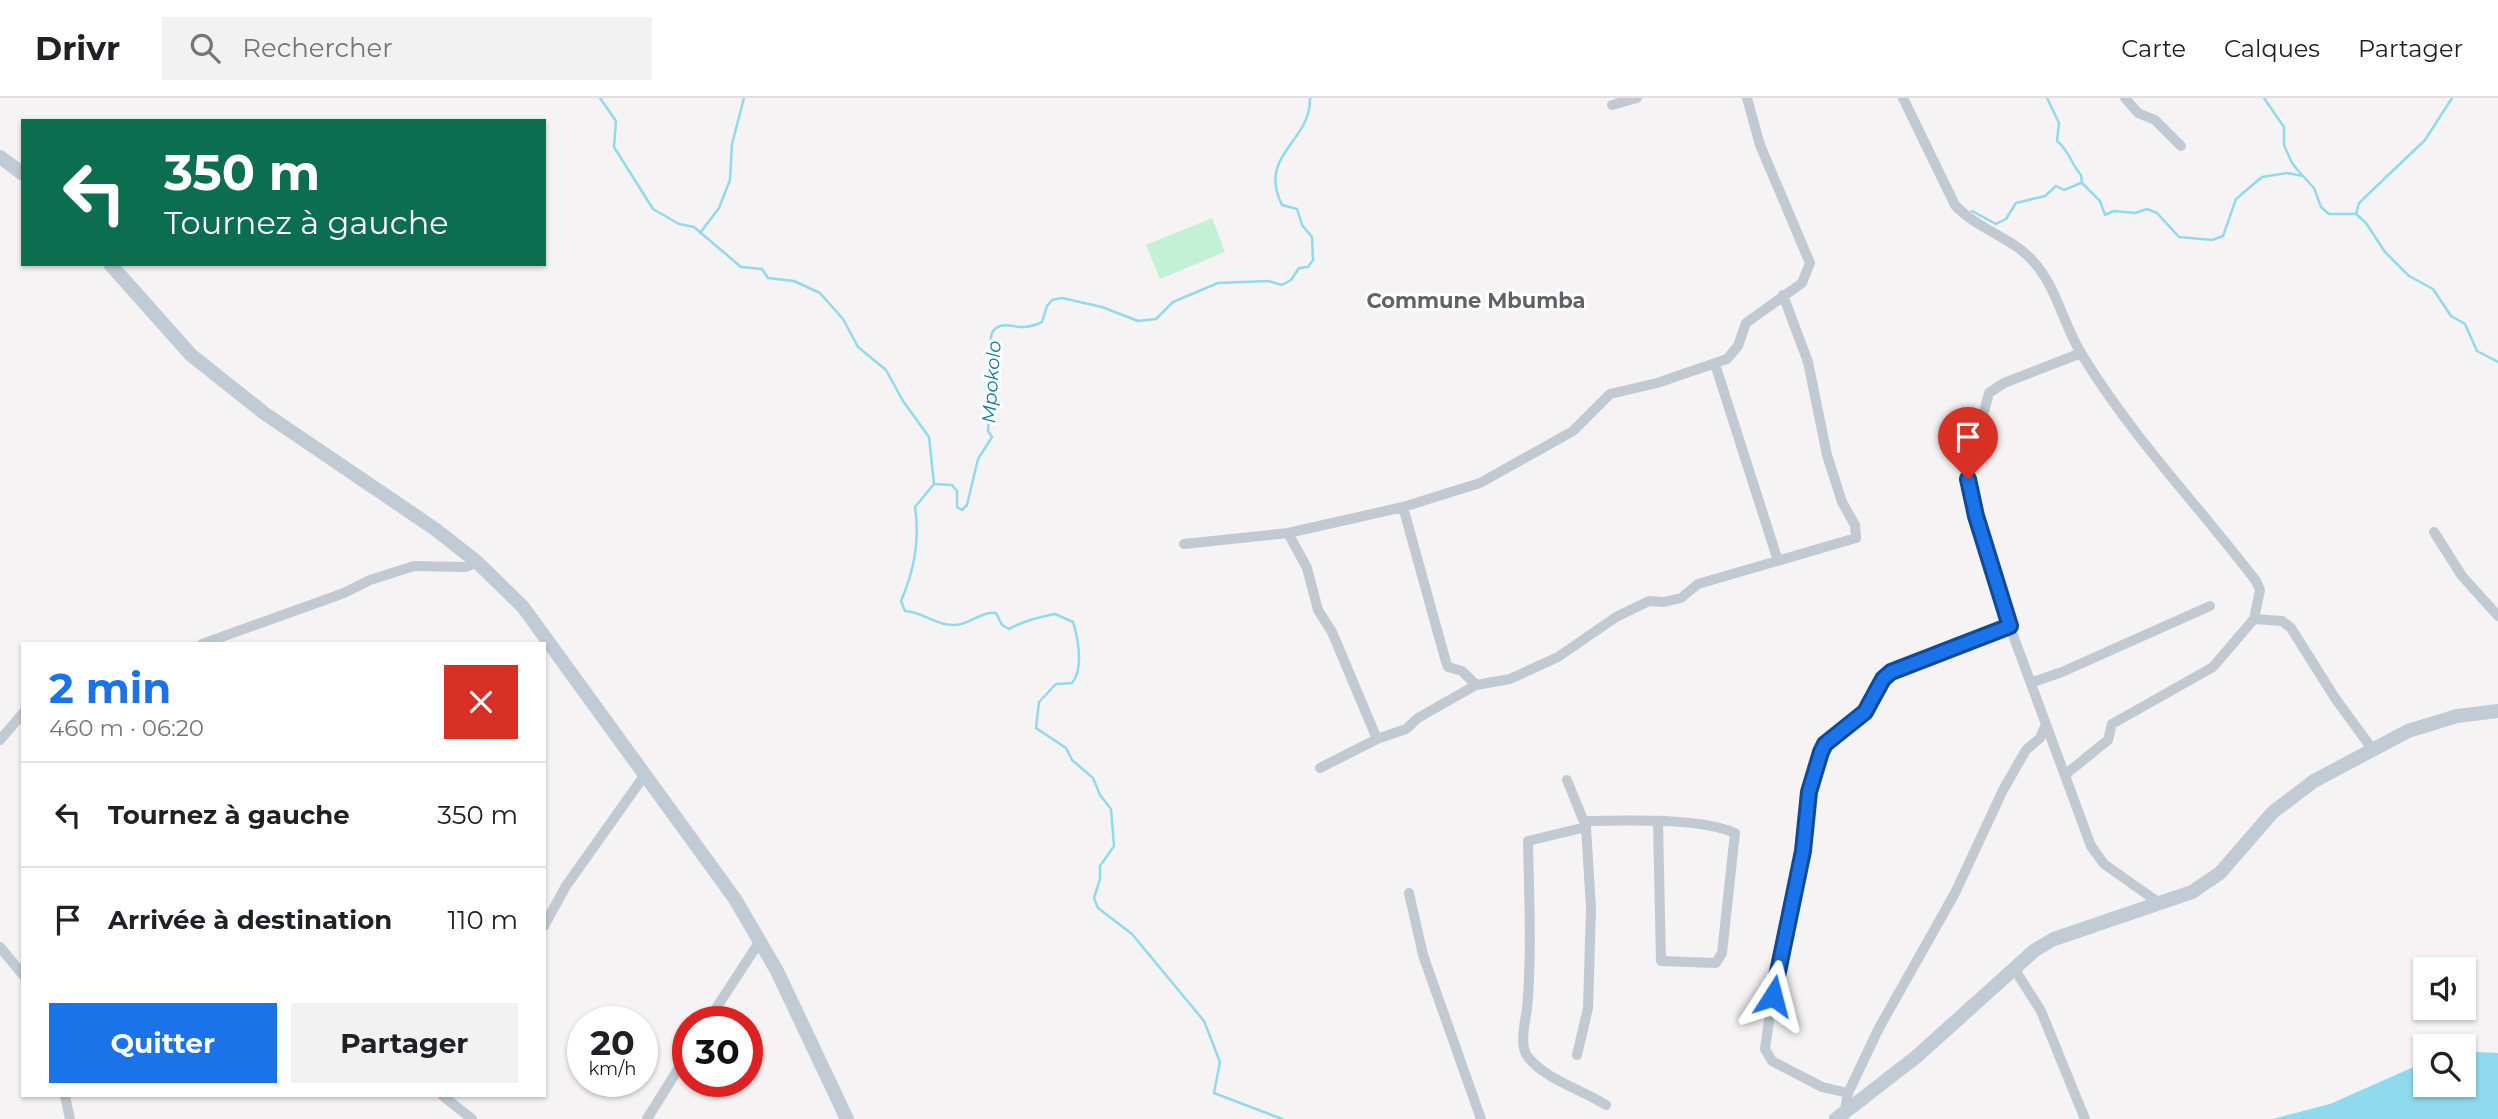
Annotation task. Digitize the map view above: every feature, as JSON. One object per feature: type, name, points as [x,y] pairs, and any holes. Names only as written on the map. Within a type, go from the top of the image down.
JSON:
[{"type":"main road","points":[[0,157],[21,173]]},
{"type":"main road","points":[[112,266],[191,355],[226,385],[435,529],[477,562],[523,607],[644,776],[688,830],[735,899],[799,1016],[847,1119]]},
{"type":"main road","points":[[1841,1115],[1916,1057],[2035,950],[2054,939],[2192,892],[2220,873],[2273,812],[2314,781],[2408,730],[2430,723],[2498,711]]},
{"type":"street","points":[[1612,105],[1637,98]]},
{"type":"street","points":[[1184,544],[1289,533],[1402,507],[1480,483],[1573,431],[1610,394],[1727,359],[1738,346],[1746,323],[1802,283],[1810,263],[1760,145],[1746,98]]},
{"type":"street","points":[[1903,98],[1955,205],[1967,218],[2030,257],[2042,271],[2081,352],[2147,446],[2256,580],[2260,590],[2254,619],[2213,667],[2112,724],[2108,740],[2066,774]]},
{"type":"street","points":[[2125,98],[2138,113],[2155,120],[2181,146]]},
{"type":"street","points":[[1320,768],[1377,739],[1406,729],[1476,685],[1510,679],[1558,657],[1616,617],[1649,601],[1664,602],[1681,598],[1698,584],[1843,544],[1856,538],[1856,531],[1842,502],[1827,455],[1808,362],[1783,295]]},
{"type":"street","points":[[2081,352],[2004,383],[1994,388],[1986,398],[1969,467],[1969,493],[2010,626],[2033,682],[2091,846],[2104,864],[2158,902]]},
{"type":"street","points":[[1715,364],[1778,561]]},
{"type":"street","points":[[1402,507],[1447,666],[1462,671],[1476,685]]},
{"type":"street","points":[[2434,532],[2462,576],[2498,616]]},
{"type":"street","points":[[1289,533],[1307,568],[1318,610],[1332,632],[1377,739]]},
{"type":"street","points":[[208,642],[414,566],[466,567],[477,562]]},
{"type":"street","points":[[2033,682],[2062,672],[2210,606]]},
{"type":"street","points":[[2254,619],[2282,621],[2296,633],[2335,698],[2373,750]]},
{"type":"street","points":[[1848,1093],[1822,1087],[1772,1061],[1765,1049],[1774,979],[1803,851],[1809,792],[1821,752],[1825,744],[1865,712],[1883,679],[1891,672],[2010,626]]},
{"type":"street","points":[[0,740],[21,715]]},
{"type":"street","points":[[1841,1115],[1848,1093],[1880,1028],[1955,893],[2003,790],[2026,750],[2040,738],[2046,724]]},
{"type":"street","points":[[546,922],[566,887],[644,776]]},
{"type":"street","points":[[1567,780],[1585,824],[1591,948],[1588,1008],[1577,1055]]},
{"type":"street","points":[[1606,1105],[1581,1089],[1544,1072],[1526,1055],[1524,1038],[1529,987],[1528,841],[1585,824],[1658,822],[1718,825],[1735,832],[1722,953],[1716,963],[1661,961],[1658,822]]},
{"type":"street","points":[[1409,893],[1423,955],[1481,1119]]},
{"type":"street","points":[[717,1006],[760,941]]},
{"type":"street","points":[[0,947],[21,973]]},
{"type":"street","points":[[2015,970],[2041,1011],[2085,1119]]},
{"type":"street","points":[[647,1119],[672,1079]]},
{"type":"street","points":[[65,1097],[70,1119]]},
{"type":"street","points":[[444,1097],[472,1119]]},
{"type":"green space","points":[[1212,218],[1225,252],[1160,279],[1146,245]]},
{"type":"water","points":[[2476,1052],[2498,1053],[2498,1119],[2273,1119],[2330,1104],[2413,1067],[2413,1097],[2476,1097]]},
{"type":"waterway","points":[[600,98],[616,121],[614,147],[653,209],[679,224],[694,227],[741,267],[762,269],[768,278],[794,281],[820,293],[843,319],[858,347],[886,370],[903,401],[929,437],[934,484],[915,507],[915,555],[901,601],[905,611],[953,625],[996,613],[1002,625],[1009,629],[1055,614],[1073,622],[1079,653],[1076,677],[1072,683],[1056,684],[1039,702],[1036,728],[1066,748],[1072,760],[1093,778],[1100,795],[1111,809],[1114,846],[1100,866],[1100,879],[1094,898],[1098,908],[1132,934],[1204,1021],[1220,1062],[1214,1093],[1282,1119]]},
{"type":"waterway","points":[[700,233],[719,208],[730,180],[732,144],[744,98]]},
{"type":"waterway","name":"Mpokolo","points":[[934,484],[952,485],[957,491],[957,507],[962,510],[967,505],[978,459],[992,437],[988,431],[994,371],[991,338],[998,327],[1028,327],[1042,322],[1047,306],[1052,300],[1062,298],[1102,307],[1138,321],[1156,319],[1173,302],[1218,283],[1268,281],[1282,285],[1291,280],[1299,268],[1308,267],[1313,260],[1312,237],[1302,225],[1297,209],[1282,205],[1276,188],[1276,173],[1280,161],[1303,127],[1310,98]]},
{"type":"waterway","points":[[2047,98],[2059,123],[2057,141],[2081,175],[2082,183],[2100,201],[2105,215],[2114,211],[2135,213],[2147,209],[2157,213],[2179,237],[2212,240],[2223,236],[2236,199],[2262,177],[2287,173],[2303,176],[2314,188],[2321,207],[2329,214],[2356,214],[2366,223],[2385,252],[2409,276],[2433,289],[2451,316],[2465,324],[2477,351],[2498,362]]},
{"type":"waterway","points":[[2264,98],[2284,127],[2284,145],[2292,163],[2301,174]]},
{"type":"waterway","points":[[2356,214],[2359,203],[2425,140],[2452,98]]},
{"type":"waterway","points":[[1972,211],[1996,224],[2006,219],[2016,203],[2045,196],[2056,186],[2064,190],[2081,183]]},
{"type":"district","name":"Commune Mbumba","points":[[1476,301]]},
{"type":"route","points":[[1773,996],[1774,979],[1803,851],[1809,792],[1825,744],[1844,732],[1865,712],[1873,702],[1883,679],[1891,672],[2010,626],[1969,493],[1968,479]]}]
